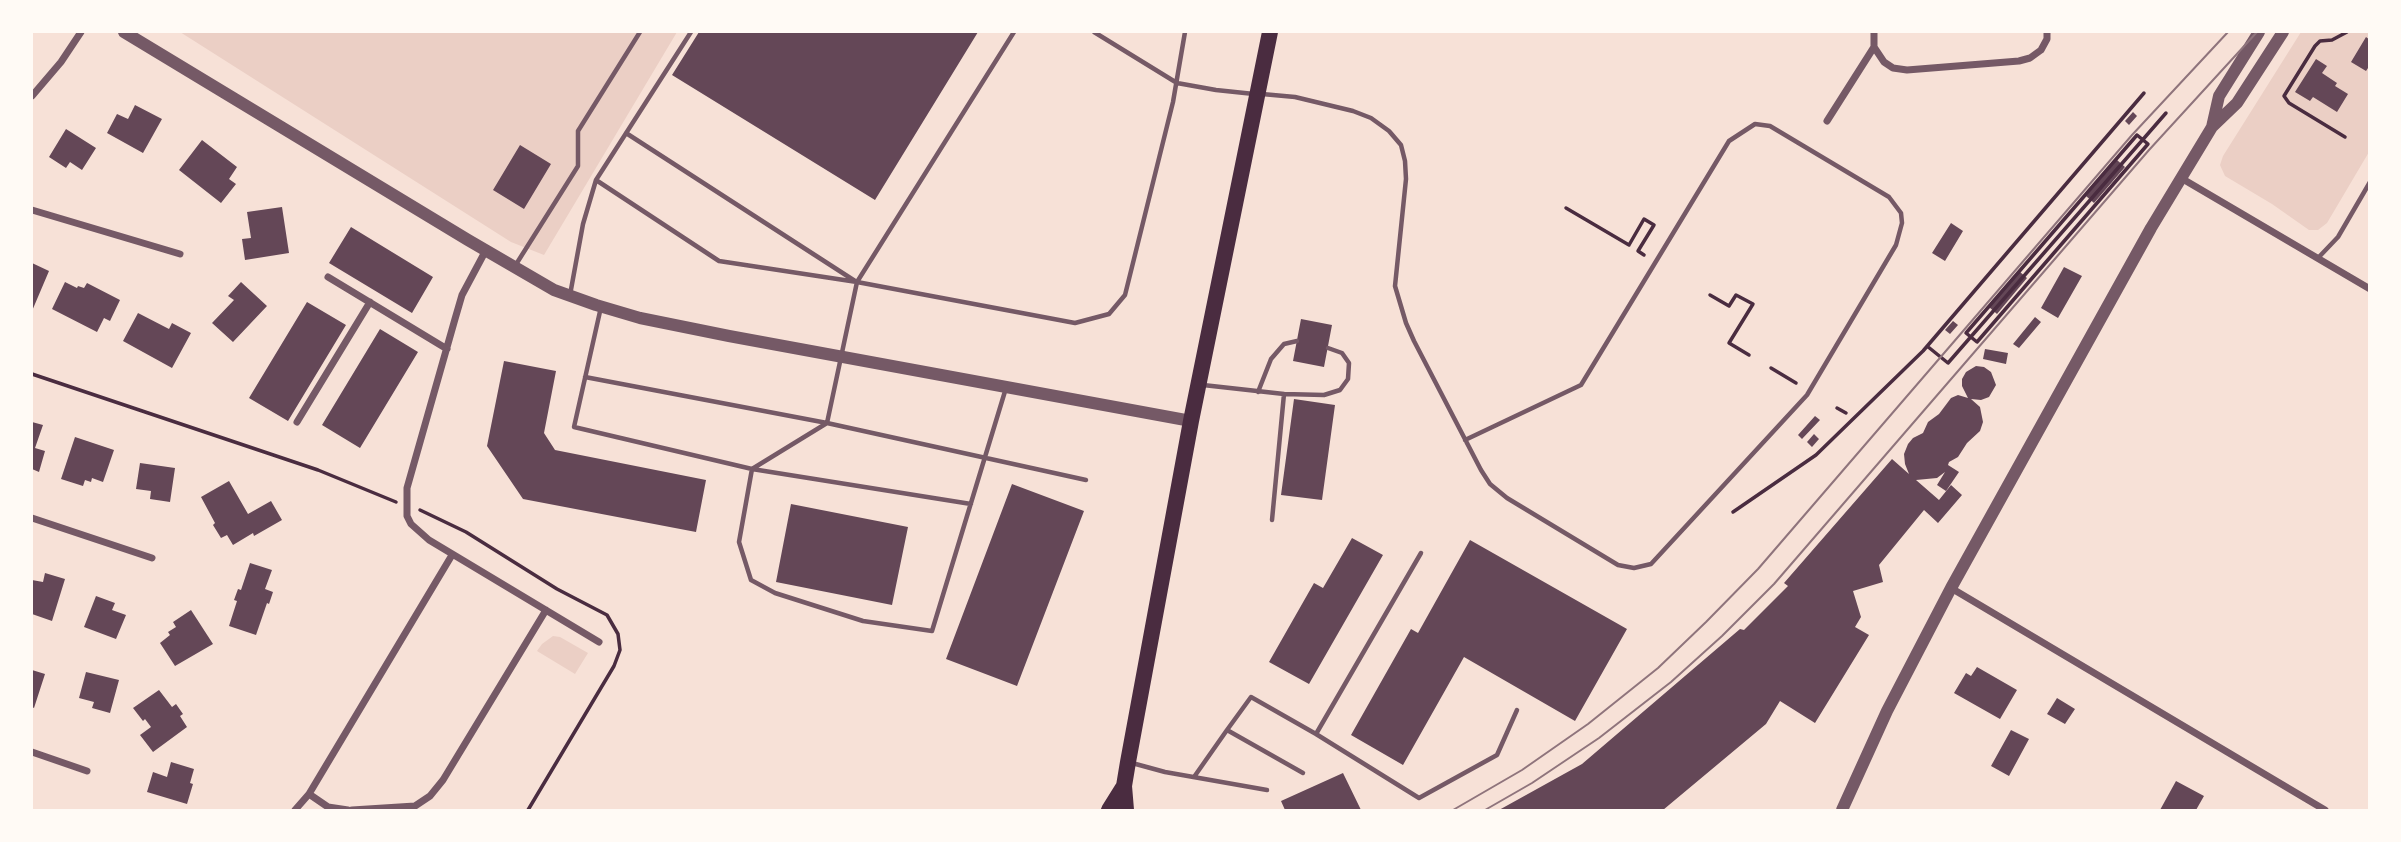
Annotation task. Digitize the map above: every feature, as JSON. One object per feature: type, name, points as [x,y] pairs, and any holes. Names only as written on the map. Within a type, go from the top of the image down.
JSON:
[{"type":"main road","points":[[1126,810],[1124,786],[1128,762],[1191,421],[1270,32]]},
{"type":"main road","points":[[1109,810],[1124,786]]},
{"type":"street","points":[[32,96],[44,85],[81,32]]},
{"type":"street","points":[[124,32],[514,267],[570,296],[653,321],[1191,421]]},
{"type":"street","points":[[1828,121],[1874,47],[1874,32]]},
{"type":"street","points":[[1874,47],[1884,62],[1893,68],[1907,70],[2019,61],[2030,58],[2041,50],[2047,32]]},
{"type":"street","points":[[2212,127],[2219,96],[2259,32]]},
{"type":"street","points":[[1842,810],[1887,711],[1951,587],[2101,317],[2212,127],[2237,103],[2283,32]]},
{"type":"street","points":[[2181,178],[2368,285]]},
{"type":"street","points":[[32,210],[180,254]]},
{"type":"street","points":[[486,250],[462,295],[407,488],[406,505],[411,524],[452,555],[599,642]]},
{"type":"street","points":[[328,277],[447,349]]},
{"type":"street","points":[[298,422],[370,302]]},
{"type":"street","points":[[32,518],[152,558]]},
{"type":"street","points":[[295,810],[309,794],[452,555]]},
{"type":"street","points":[[1951,587],[2325,810]]},
{"type":"street","points":[[309,794],[328,807],[350,810],[415,806],[430,796],[443,780],[546,610]]},
{"type":"street","points":[[32,752],[87,771]]},
{"type":"lane","points":[[514,267],[578,166],[578,131],[640,32]]},
{"type":"lane","points":[[570,296],[583,224],[596,180],[691,32]]},
{"type":"lane","points":[[1006,387],[932,631],[863,621],[775,593],[751,580],[739,541],[752,468],[827,423],[857,282],[1014,32]]},
{"type":"lane","points":[[1094,32],[1177,83],[1216,90],[1295,97],[1353,111],[1371,118],[1389,131],[1401,145],[1406,179],[1395,286],[1406,323],[1465,440],[1490,484],[1507,498],[1619,565],[1634,568],[1651,564],[1807,395],[1896,245],[1900,234],[1901,213],[1889,197],[1770,126],[1755,124],[1730,141],[1581,385],[1465,440]]},
{"type":"lane","points":[[596,180],[719,261],[857,282],[1075,323],[1109,314],[1125,295],[1177,83],[1185,32]]},
{"type":"lane","points":[[626,133],[857,282]]},
{"type":"lane","points":[[2318,258],[2337,237],[2370,182]]},
{"type":"lane","points":[[601,307],[574,427],[752,468],[971,504]]},
{"type":"lane","points":[[1258,392],[1271,359],[1284,344],[1297,341]]},
{"type":"lane","points":[[1199,384],[1284,394],[1315,395],[1340,390],[1348,379],[1349,363],[1342,353],[1328,348]]},
{"type":"lane","points":[[585,377],[827,423],[1086,480]]},
{"type":"lane","points":[[1272,520],[1284,394]]},
{"type":"lane","points":[[1316,734],[1421,553]]},
{"type":"lane","points":[[1194,777],[1251,697],[1419,798],[1497,755],[1517,710]]},
{"type":"lane","points":[[1227,730],[1303,773]]},
{"type":"lane","points":[[1128,762],[1267,790]]},
{"type":"path","points":[[2345,137],[2289,103],[2284,96],[2315,46],[2320,41],[2332,40],[2347,32]]},
{"type":"path","points":[[1733,512],[1816,455],[1927,346],[2144,93]]},
{"type":"path","points":[[1927,346],[1948,363],[2166,113]]},
{"type":"path","points":[[2137,135],[2148,144],[1977,342],[1971,337],[1966,333],[2137,135]]},
{"type":"path","points":[[1566,208],[1629,245],[1644,219],[1654,225],[1638,251],[1644,255]]},
{"type":"path","points":[[1710,295],[1729,306],[1736,295],[1753,304],[1729,343],[1749,355]]},
{"type":"path","points":[[1771,369],[1796,383]]},
{"type":"path","points":[[32,374],[318,470],[432,515],[466,532],[557,589],[607,615],[618,634],[620,650],[614,666],[528,810]]},
{"type":"path","points":[[1837,408],[1846,413]]},
{"type":"shaded area","points":[[180,32],[677,32],[544,255],[511,242]]},
{"type":"shaded area","points":[[2301,32],[2369,32],[2369,152],[2327,223],[2318,230],[2309,230],[2225,176],[2220,165],[2223,156]]},
{"type":"shaded area","points":[[553,636],[560,637],[588,653],[575,674],[537,651]]},
{"type":"building","points":[[699,32],[978,32],[875,200],[672,75]]},
{"type":"building","points":[[2366,37],[2370,40],[2370,65],[2366,71],[2351,62]]},
{"type":"building","points":[[2316,59],[2327,66],[2322,73],[2348,94],[2337,112],[2313,97],[2310,101],[2295,92]]},
{"type":"building","points":[[135,105],[162,119],[143,153],[107,133],[117,114],[128,119]]},
{"type":"building","points":[[2133,112],[2137,116],[2129,125],[2125,121]]},
{"type":"building","points":[[66,129],[96,148],[82,170],[70,162],[66,168],[49,157]]},
{"type":"building","points":[[202,140],[237,167],[229,179],[236,184],[221,203],[179,170]]},
{"type":"building","points":[[520,145],[551,164],[524,209],[493,190]]},
{"type":"building","points":[[2117,160],[2125,167],[2094,203],[2086,196]]},
{"type":"building","points":[[282,207],[289,253],[245,260],[242,239],[251,238],[247,212]]},
{"type":"building","points":[[1951,223],[1963,231],[1945,261],[1932,253]]},
{"type":"building","points":[[351,227],[433,277],[412,313],[329,263]]},
{"type":"building","points":[[32,263],[49,271],[32,311]]},
{"type":"building","points":[[2064,267],[2082,276],[2058,318],[2041,308]]},
{"type":"building","points":[[2020,272],[2027,278],[1997,314],[1989,307]]},
{"type":"building","points":[[65,282],[77,288],[84,288],[87,283],[120,300],[110,321],[104,318],[97,332],[52,309]]},
{"type":"building","points":[[241,282],[267,306],[233,342],[212,323],[234,300],[228,296]]},
{"type":"building","points":[[307,302],[346,325],[288,421],[249,398]]},
{"type":"building","points":[[138,313],[169,329],[172,323],[191,333],[172,368],[123,341]]},
{"type":"building","points":[[2035,317],[2041,322],[2019,348],[2013,344]]},
{"type":"building","points":[[1301,319],[1332,325],[1324,367],[1293,361]]},
{"type":"building","points":[[1953,321],[1958,325],[1950,334],[1945,330]]},
{"type":"building","points":[[380,329],[418,352],[360,448],[322,425]]},
{"type":"building","points":[[1985,349],[2008,353],[2006,364],[1983,359]]},
{"type":"building","points":[[504,361],[556,371],[544,433],[555,450],[706,480],[696,532],[523,499],[487,446]]},
{"type":"building","points":[[1976,366],[1991,372],[1996,385],[1989,397],[1971,399],[1980,407],[1983,422],[1980,431],[1967,443],[1958,457],[1949,462],[1948,465],[1959,472],[1946,491],[1937,485],[1945,472],[1937,478],[1916,480],[1939,500],[1951,485],[1962,495],[1938,523],[1924,510],[1879,565],[1883,582],[1853,591],[1861,617],[1855,627],[1869,635],[1815,723],[1780,701],[1766,724],[1663,810],[1499,810],[1582,764],[1740,629],[1744,630],[1788,586],[1784,583],[1892,459],[1909,474],[1904,454],[1908,444],[1923,433],[1928,422],[1939,414],[1951,398],[1958,395],[1968,398],[1962,386],[1962,379],[1966,372]]},
{"type":"building","points":[[1294,399],[1335,405],[1322,500],[1281,495]]},
{"type":"building","points":[[1815,416],[1820,420],[1802,439],[1798,435]]},
{"type":"building","points":[[32,422],[43,425],[35,448],[45,451],[39,472],[32,469]]},
{"type":"building","points":[[1814,434],[1819,439],[1812,447],[1807,442]]},
{"type":"building","points":[[75,437],[114,450],[103,482],[92,478],[91,482],[85,480],[83,486],[61,479]]},
{"type":"building","points":[[140,463],[175,468],[170,502],[150,499],[151,491],[136,489]]},
{"type":"building","points":[[229,481],[248,514],[271,501],[282,520],[233,545],[227,535],[221,538],[201,497]]},
{"type":"building","points":[[1012,484],[1084,511],[1017,686],[946,659]]},
{"type":"building","points":[[791,504],[908,527],[892,605],[776,582]]},
{"type":"building","points":[[1352,538],[1383,555],[1309,684],[1269,662],[1314,583],[1323,588]]},
{"type":"building","points":[[1470,540],[1627,629],[1575,721],[1464,657],[1403,765],[1351,735],[1411,629],[1418,633]]},
{"type":"building","points":[[250,563],[272,570],[265,589],[273,592],[256,635],[229,626],[237,601],[234,600],[238,589],[241,590]]},
{"type":"building","points":[[45,573],[65,579],[52,621],[32,614],[32,580],[43,582]]},
{"type":"building","points":[[96,596],[115,603],[112,610],[126,615],[116,639],[84,627]]},
{"type":"building","points":[[191,610],[213,644],[175,666],[160,643],[170,635],[168,632],[176,627],[173,622]]},
{"type":"building","points":[[1977,667],[2017,690],[2000,719],[1954,693],[1966,673],[1971,676]]},
{"type":"building","points":[[32,670],[45,674],[34,708],[32,707]]},
{"type":"building","points":[[86,672],[119,680],[110,713],[92,708],[94,702],[79,698]]},
{"type":"building","points":[[159,690],[172,707],[176,704],[187,727],[153,752],[140,735],[151,727],[133,708]]},
{"type":"building","points":[[2057,698],[2075,709],[2065,724],[2047,714]]},
{"type":"building","points":[[2011,730],[2029,739],[2009,776],[1991,766]]},
{"type":"building","points":[[171,762],[194,769],[187,804],[147,792],[153,772],[167,777]]},
{"type":"building","points":[[1343,773],[1361,810],[1285,810],[1281,801]]},
{"type":"building","points":[[2176,781],[2204,796],[2196,810],[2160,810]]},
{"type":"tram line","points":[[1453,810],[1522,770],[1588,724],[1658,668],[1706,622],[1758,569],[2132,135],[2228,32]]},
{"type":"tram line","points":[[1485,810],[1532,783],[1599,738],[1671,682],[1774,584],[2149,150],[2257,32]]}]
